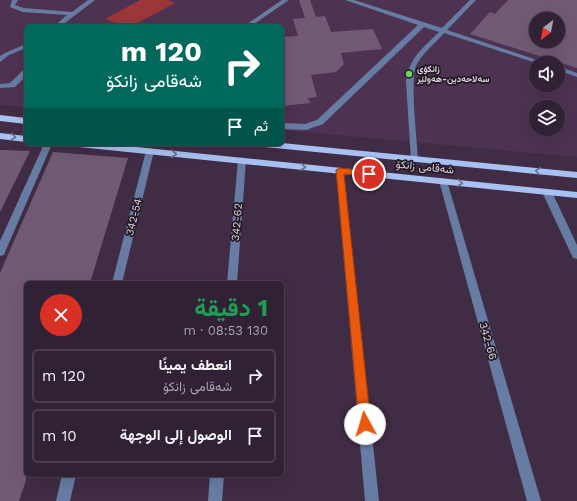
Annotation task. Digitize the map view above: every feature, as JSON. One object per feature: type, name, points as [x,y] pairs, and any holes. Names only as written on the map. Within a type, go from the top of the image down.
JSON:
[{"type":"main road","points":[[0,118],[24,120]]},
{"type":"main road","points":[[0,136],[24,139]]},
{"type":"main road","name":"شەقامی زانکۆ","points":[[103,146],[577,195]]},
{"type":"main road","name":"شەقامی زانکۆ","points":[[284,146],[577,175]]},
{"type":"street","points":[[15,0],[12,6],[23,10],[73,14]]},
{"type":"street","points":[[60,24],[92,0]]},
{"type":"street","points":[[250,24],[286,0]]},
{"type":"street","points":[[348,0],[529,59]]},
{"type":"street","points":[[414,159],[410,81],[412,68],[418,57],[442,30],[473,0]]},
{"type":"street","points":[[284,126],[306,127],[320,122],[422,25]]},
{"type":"street","points":[[0,60],[4,54],[24,47]]},
{"type":"street","points":[[565,71],[577,75]]},
{"type":"street","points":[[0,86],[12,85],[24,74]]},
{"type":"street","points":[[0,252],[47,146]]},
{"type":"street","name":"342-54","points":[[118,281],[150,151]]},
{"type":"street","name":"342-62","points":[[232,281],[242,160]]},
{"type":"street","points":[[340,170],[372,501]]},
{"type":"street","name":"342-66","points":[[443,181],[534,501]]},
{"type":"street","points":[[547,192],[577,255]]},
{"type":"street","points":[[63,501],[69,477]]},
{"type":"street","points":[[215,501],[217,477]]},
{"type":"shaded area","name":"زانکۆی سەلاحەدین-هەولێر","points":[[0,0],[577,0],[577,157],[284,130],[284,24],[24,24],[24,107],[0,105]]},
{"type":"shaded area","points":[[140,0],[168,0],[175,3],[136,24],[117,24],[105,19]]},
{"type":"building","points":[[299,0],[310,0],[316,17],[325,16],[331,32],[373,29],[382,49],[341,53],[344,64],[336,72],[311,75],[317,97],[308,98],[310,103],[284,106],[284,37],[298,36],[293,19],[305,18]]},
{"type":"building","points":[[508,0],[577,0],[577,68],[565,64],[565,56],[539,56],[470,34],[490,12],[495,14]]},
{"type":"building","points":[[0,150],[30,151],[0,212]]},
{"type":"building","points":[[53,152],[128,158],[91,281],[24,281],[24,477],[26,477],[26,480],[19,501],[0,501],[0,273]]},
{"type":"place","name":"زانکۆی سەلاحەدین-هەولێر","points":[[409,74]]},
{"type":"route","points":[[365,424],[340,170],[369,174]]}]
